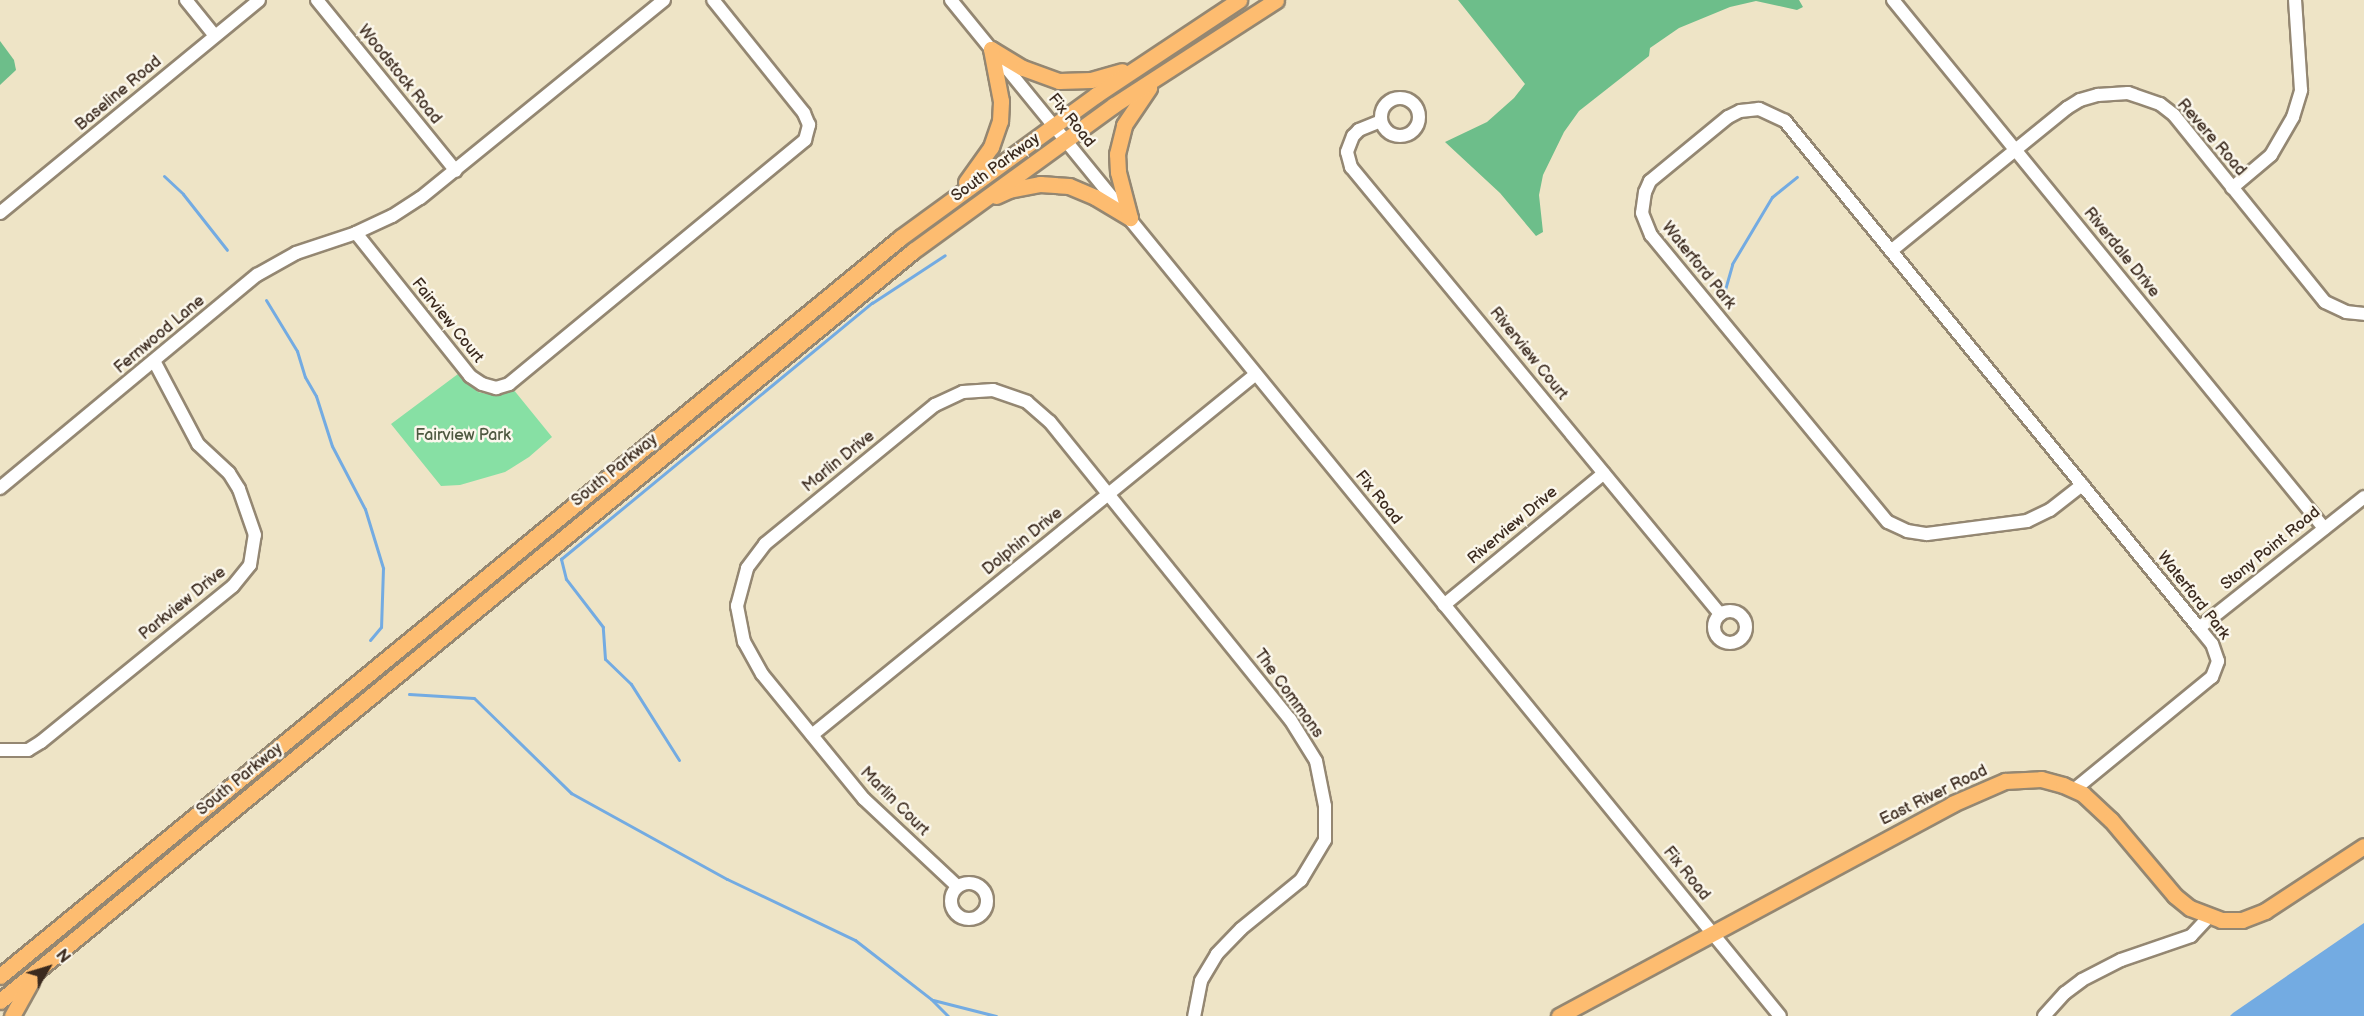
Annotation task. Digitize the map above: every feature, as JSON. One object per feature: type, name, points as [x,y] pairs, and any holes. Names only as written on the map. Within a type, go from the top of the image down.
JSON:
[{"type":"main road","name":"South Parkway","points":[[0,976],[734,372],[954,197],[1053,125],[1239,0]]},
{"type":"main road","name":"South Parkway","points":[[0,1001],[734,396],[962,214],[1166,70],[1276,0]]},
{"type":"main road","points":[[991,49],[1023,68],[1059,81],[1091,80],[1142,65]]},
{"type":"main road","points":[[954,197],[986,154],[998,129],[1001,101],[991,49]]},
{"type":"main road","points":[[1130,218],[1118,172],[1120,138],[1132,110],[1166,70]]},
{"type":"main road","points":[[962,214],[1009,190],[1054,184],[1081,190],[1130,218]]},
{"type":"main road","name":"East River Road","points":[[1558,1016],[1986,787],[2027,778],[2051,781],[2075,789],[2105,814],[2175,896],[2190,908],[2209,917],[2231,921],[2258,914],[2364,846]]},
{"type":"main road","points":[[0,969],[23,957]]},
{"type":"main road","points":[[12,1016],[21,996],[43,967]]},
{"type":"street","points":[[186,0],[215,36]]},
{"type":"street","name":"Baseline Road","points":[[0,213],[259,0]]},
{"type":"street","name":"Woodstock Road","points":[[318,0],[456,171]]},
{"type":"street","points":[[356,233],[392,216],[456,171],[664,0]]},
{"type":"street","name":"Fairview Court","points":[[356,233],[470,376],[488,387],[509,384],[805,140],[809,125],[804,112],[713,0]]},
{"type":"street","name":"Fix Road","points":[[951,0],[1780,1016]]},
{"type":"street","name":"Riverdale Drive","points":[[1893,0],[2324,528]]},
{"type":"street","points":[[2232,188],[2271,155],[2293,117],[2301,90],[2295,0]]},
{"type":"street","name":"Revere Road","points":[[1891,251],[2079,100],[2098,94],[2128,93],[2160,104],[2174,115],[2325,302],[2346,312],[2364,314]]},
{"type":"street","name":"Waterford Park","points":[[2075,789],[2212,677],[2217,667],[2218,655],[2199,628],[1785,121],[1759,109],[1740,111],[1728,117],[1656,174],[1645,192],[1642,213],[1651,235],[1888,522],[1907,531],[1927,534],[2027,521],[2050,510],[2082,485]]},
{"type":"street","name":"Riverview Court","points":[[1381,121],[1359,130],[1353,136],[1347,152],[1352,167],[1720,614]]},
{"type":"street","name":"Fernwood Lane","points":[[0,488],[257,275],[296,253],[356,233]]},
{"type":"street","name":"Parkview Drive","points":[[0,750],[28,750],[40,742],[233,586],[246,572],[253,558],[255,535],[239,489],[229,473],[198,444],[154,361]]},
{"type":"street","name":"Dolphin Drive","points":[[812,735],[1256,374]]},
{"type":"street","name":"Marlin Drive","points":[[812,735],[754,661],[744,642],[737,606],[742,581],[755,555],[804,511],[935,405],[975,389],[1007,393],[1036,408],[1109,493]]},
{"type":"street","name":"Riverview Drive","points":[[1443,605],[1604,473]]},
{"type":"street","name":"The Commons","points":[[1109,493],[1290,719],[1316,761],[1325,806],[1325,840],[1310,868],[1301,880],[1241,928],[1217,954],[1201,981],[1194,1016]]},
{"type":"street","name":"Stony Point Road","points":[[2199,628],[2364,497]]},
{"type":"street","name":"Marlin Court","points":[[812,735],[864,799],[957,886]]},
{"type":"street","points":[[2044,1016],[2065,993],[2082,980],[2121,960],[2191,936],[2209,917]]},
{"type":"green space","points":[[1458,0],[1799,0],[1803,7],[1797,10],[1756,1],[1730,7],[1679,28],[1650,48],[1649,56],[1579,111],[1564,132],[1543,175],[1539,195],[1543,232],[1536,236],[1500,193],[1445,142],[1487,122],[1514,98],[1525,84]]},
{"type":"green space","points":[[0,41],[14,60],[16,70],[0,85]]},
{"type":"green space","name":"Fairview Park","points":[[458,374],[478,392],[498,395],[513,389],[552,437],[529,457],[505,472],[460,485],[441,486],[391,424]]},
{"type":"water","points":[[2364,923],[2364,1016],[2230,1016],[2233,1013]]},
{"type":"waterway","points":[[164,176],[183,194],[227,250]]},
{"type":"waterway","points":[[1722,300],[1732,264],[1772,197],[1797,177]]},
{"type":"waterway","points":[[679,760],[631,684],[605,659],[603,627],[566,579],[561,559],[872,303],[945,255]]},
{"type":"waterway","points":[[266,300],[297,351],[305,377],[316,396],[332,446],[365,509],[383,568],[381,627],[370,640]]},
{"type":"waterway","points":[[409,694],[474,698],[571,793],[727,879],[855,940],[931,999],[948,1016]]},
{"type":"waterway","points":[[933,1000],[996,1016]]}]
